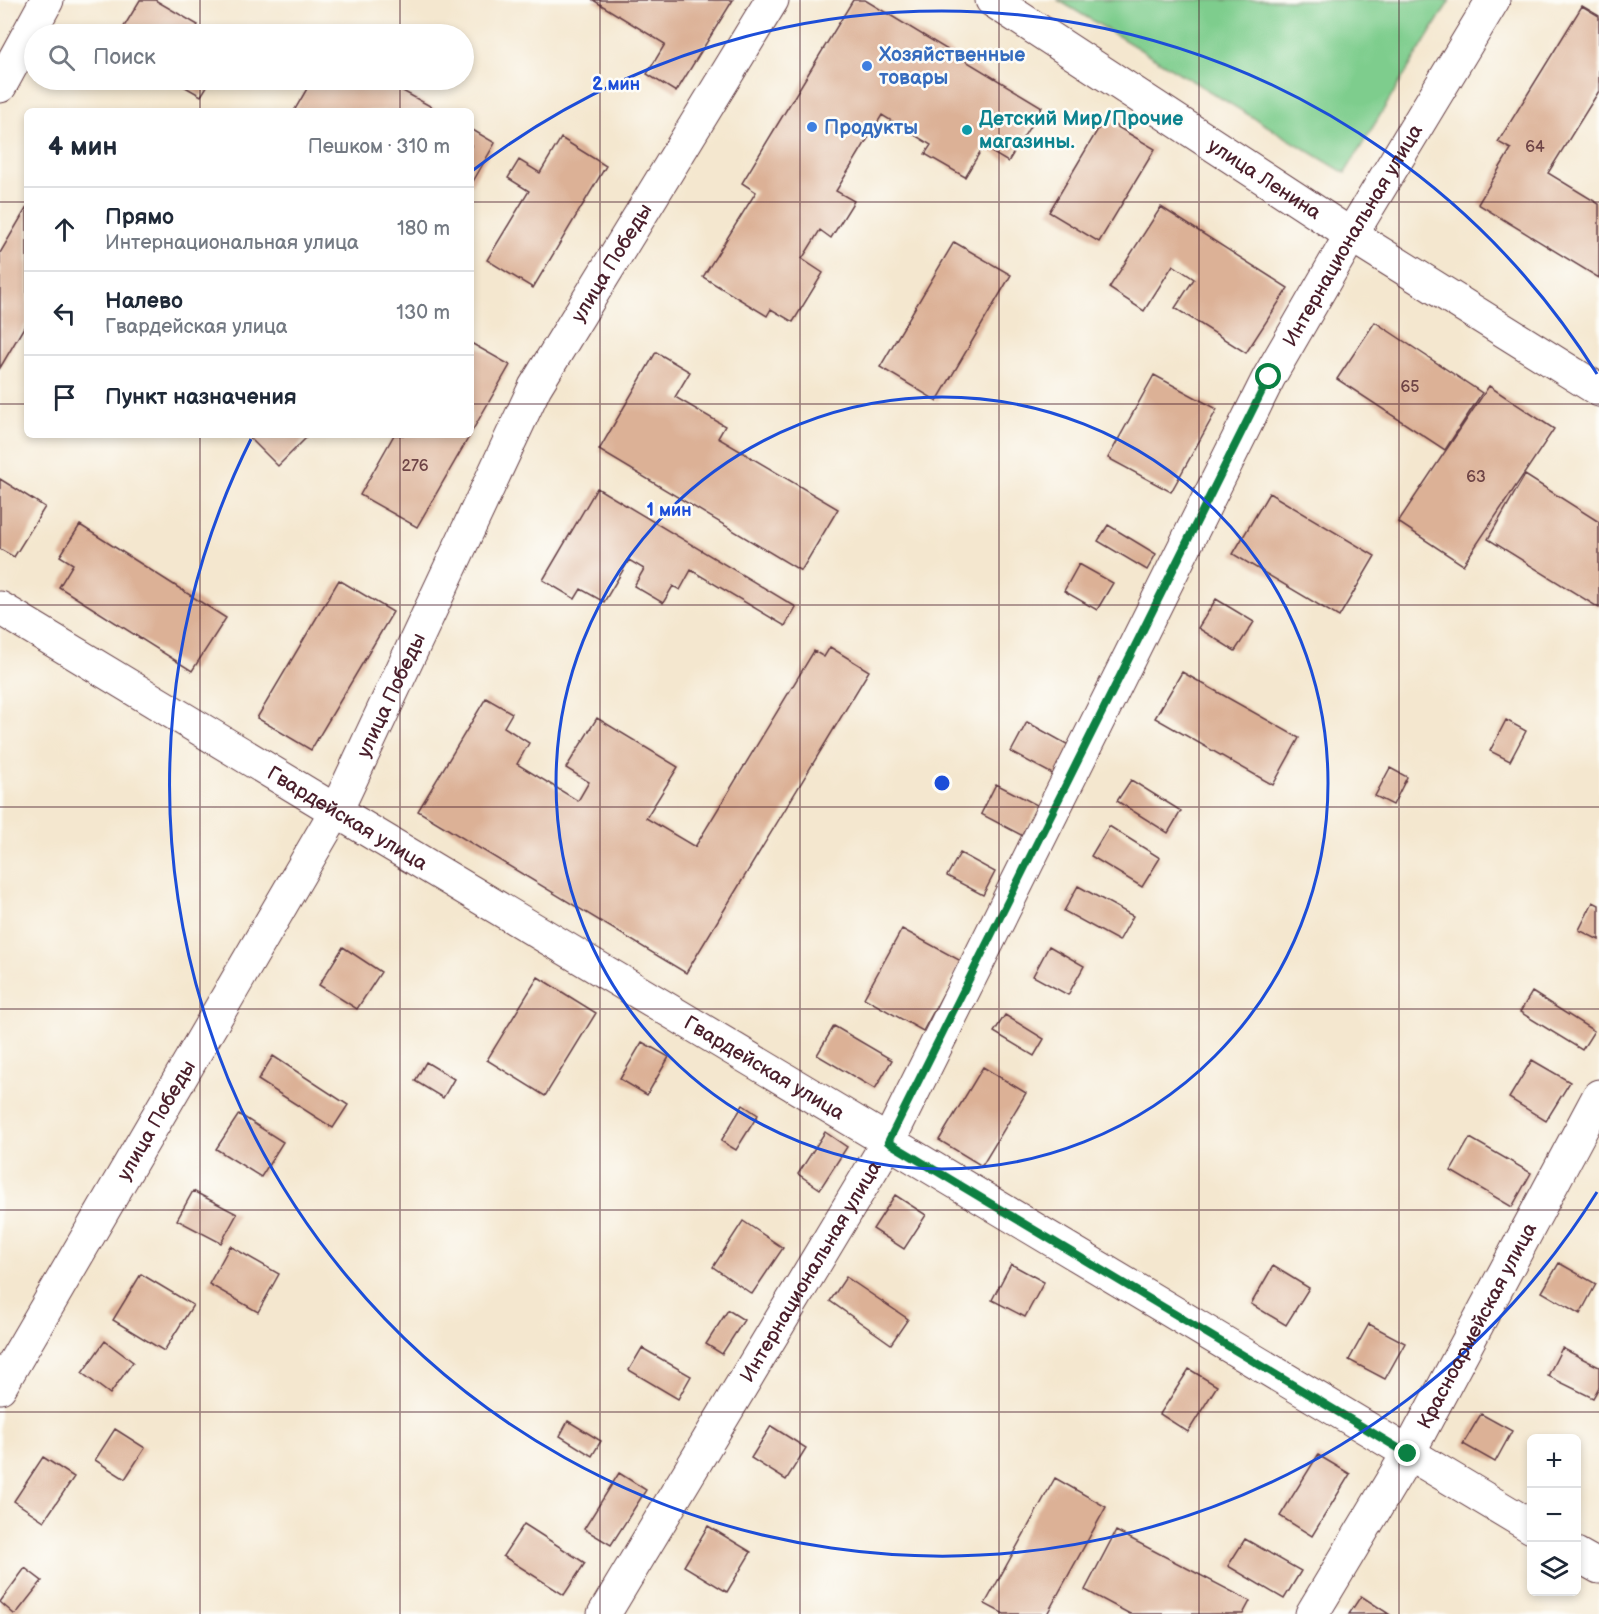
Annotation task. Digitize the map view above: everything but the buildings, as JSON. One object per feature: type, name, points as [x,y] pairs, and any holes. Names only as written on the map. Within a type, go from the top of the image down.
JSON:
[{"type":"street","points":[[33,24],[46,0]]},
{"type":"street","name":"улица Победы","points":[[0,1387],[336,811],[535,387],[772,0]]},
{"type":"street","name":"улица Ленина","points":[[992,0],[1351,235],[1599,390]]},
{"type":"street","name":"Интернациональная улица","points":[[604,1614],[888,1142],[1269,377],[1351,235],[1493,0]]},
{"type":"street","points":[[0,86],[24,41]]},
{"type":"street","name":"Гвардейская улица","points":[[0,608],[1527,1524]]},
{"type":"street","name":"Красноармейская улица","points":[[1312,1614],[1408,1454],[1599,1096]]},
{"type":"street","points":[[1581,1557],[1599,1567]]},
{"type":"green space","points":[[1058,0],[1450,0],[1345,173]]},
{"type":"place","name":"Хозяйственные товары","points":[[867,66]]},
{"type":"place","name":"Продукты","points":[[812,127]]},
{"type":"place","name":"Детский Мир/Прочие магазины.","points":[[967,130]]},
{"type":"route","points":[[1269,377],[888,1142],[1408,1454]]}]
